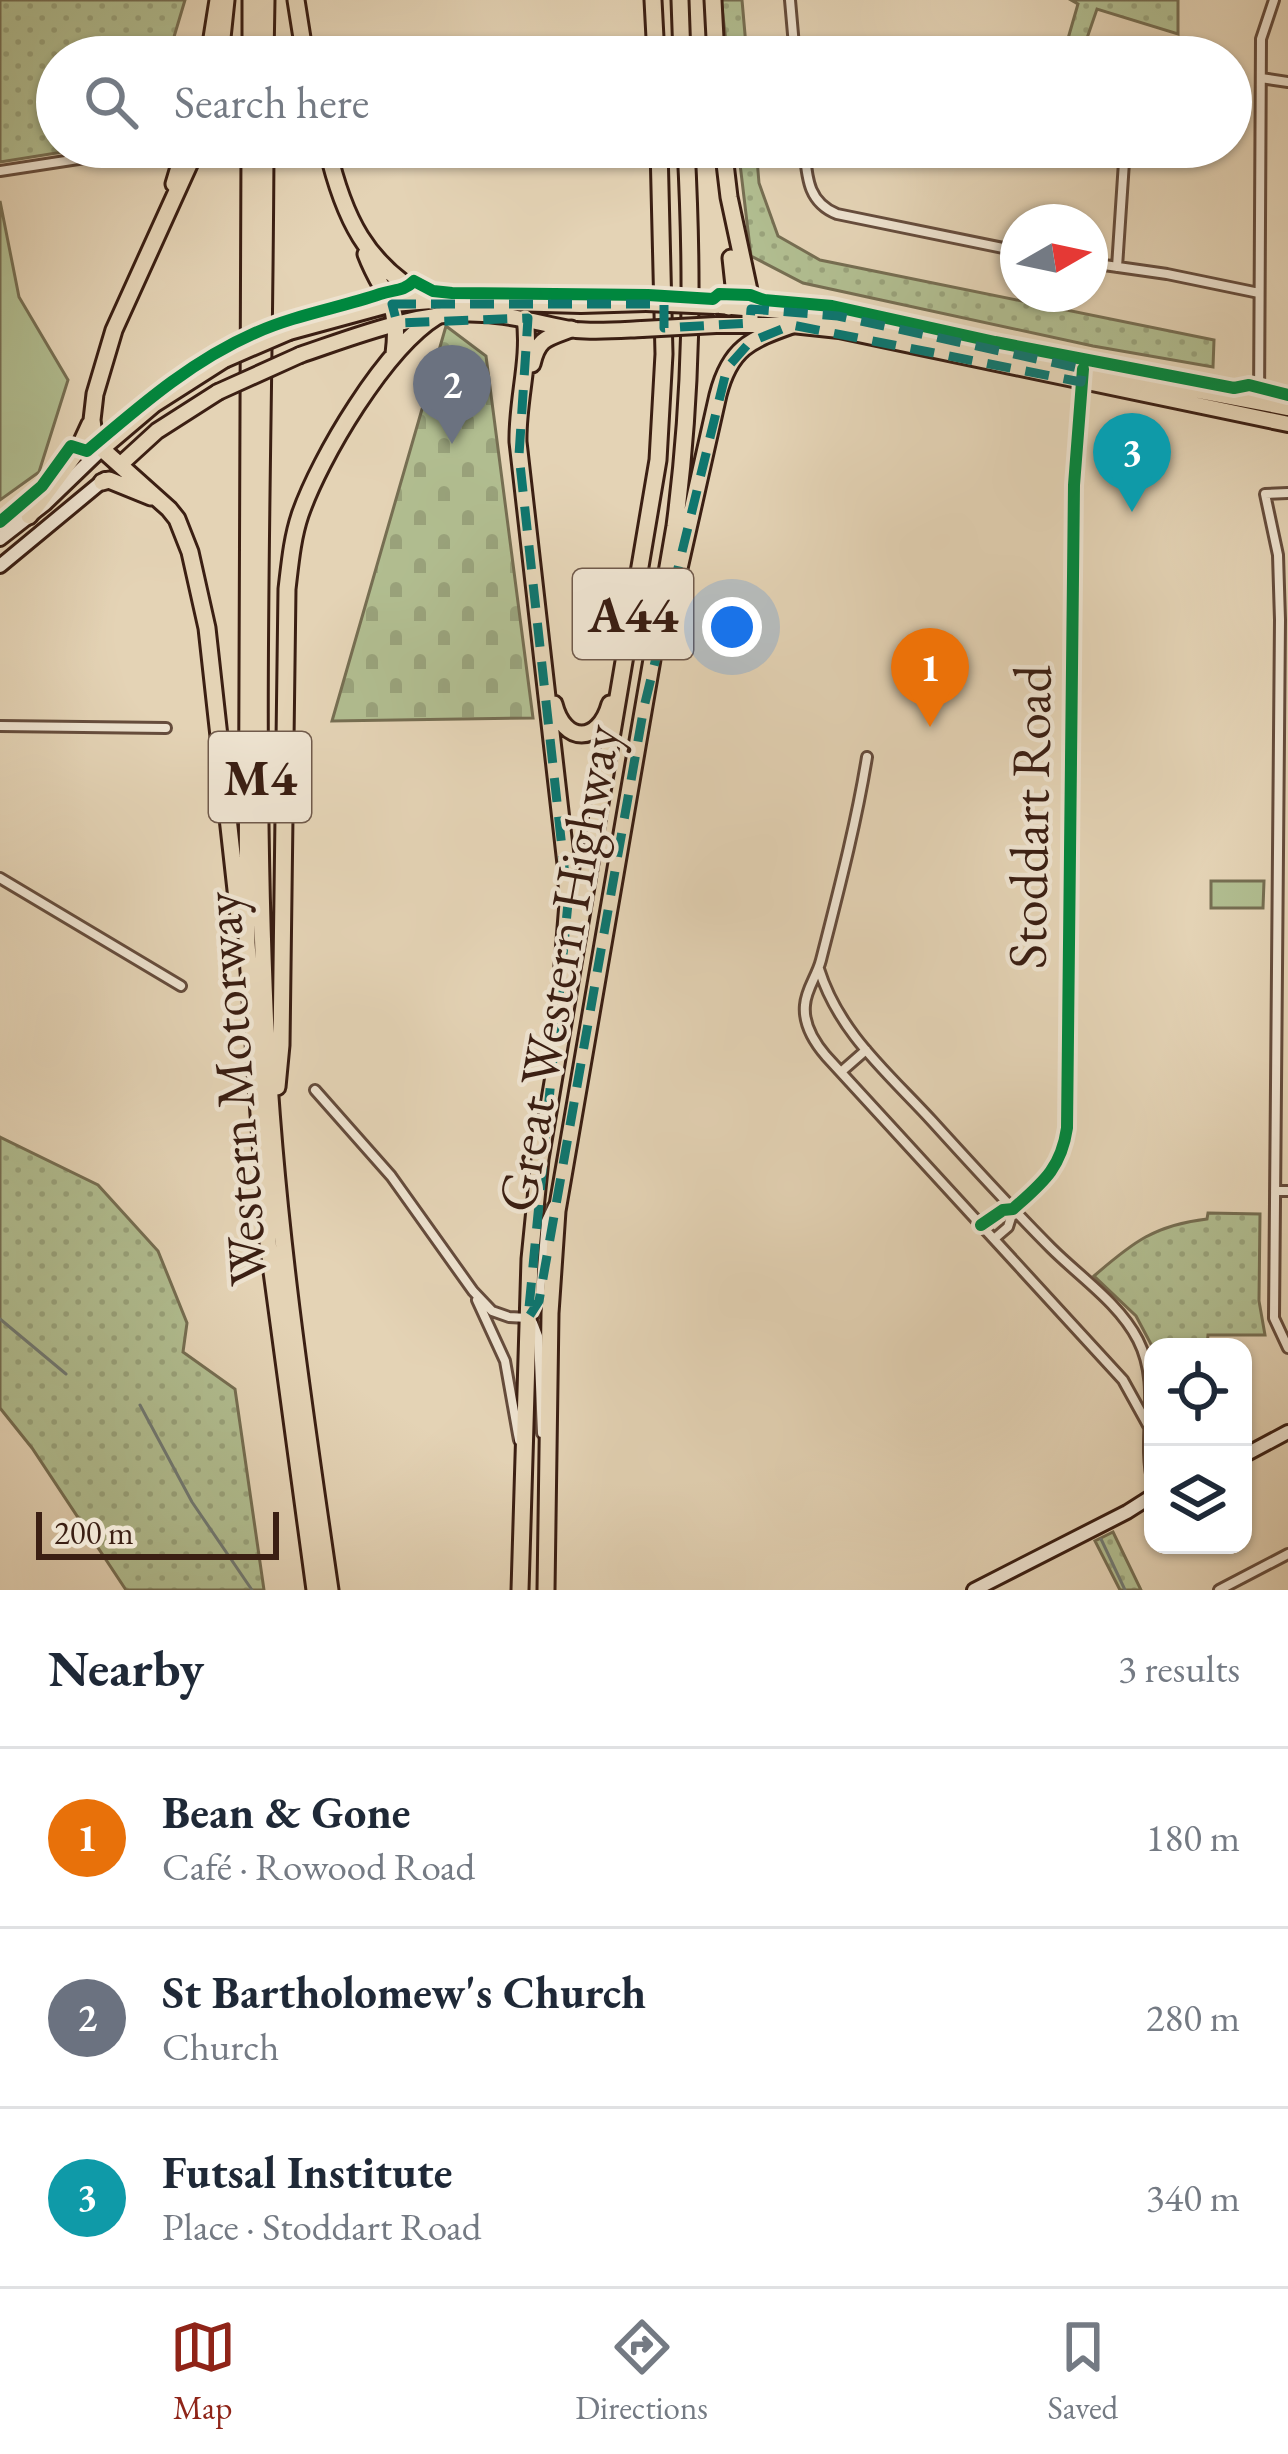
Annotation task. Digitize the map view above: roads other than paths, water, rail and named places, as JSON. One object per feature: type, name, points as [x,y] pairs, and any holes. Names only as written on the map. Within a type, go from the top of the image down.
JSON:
[{"type":"highway","points":[[213,36],[222,0]]},
{"type":"highway","points":[[221,36],[222,0]]},
{"type":"highway","points":[[251,0],[251,36]]},
{"type":"highway","points":[[265,36],[266,0]]},
{"type":"highway","points":[[296,0],[302,36]]},
{"type":"highway","points":[[653,0],[655,36]]},
{"type":"highway","points":[[680,0],[681,36]]},
{"type":"highway","points":[[707,36],[708,0]]},
{"type":"highway","points":[[708,0],[713,36]]},
{"type":"highway","points":[[168,216],[178,168]]},
{"type":"highway","points":[[188,168],[114,330],[92,420],[102,449],[169,509],[184,534],[208,628],[237,913],[247,943]]},
{"type":"highway","name":"Western Motorway","points":[[250,168],[247,943],[264,1196],[315,1590]]},
{"type":"highway","name":"Western Motorway","points":[[265,168],[260,834],[272,1127],[291,1313],[330,1590]]},
{"type":"highway","points":[[332,168],[347,217],[392,304],[397,322],[394,355]]},
{"type":"highway","name":"Great Western Highway","points":[[520,1590],[528,1318],[538,1178],[658,460],[664,283],[660,168]]},
{"type":"highway","name":"Great Western Highway","points":[[547,1590],[550,1313],[560,1188],[675,526],[692,311],[687,168]]},
{"type":"highway","points":[[716,168],[735,282],[735,295],[722,307]]},
{"type":"highway","points":[[726,168],[750,316]]},
{"type":"highway","points":[[272,1127],[281,1045],[287,589],[293,539],[318,472],[394,355],[434,308],[363,245]]},
{"type":"highway","points":[[525,318],[519,455],[568,903],[554,1077]]},
{"type":"highway","points":[[644,707],[722,379],[750,342],[792,325]]},
{"type":"highway","points":[[571,329],[535,348],[523,429],[554,705],[568,730],[583,734],[604,722],[633,616]]},
{"type":"highway","points":[[29,517],[78,449],[92,420]]},
{"type":"highway","points":[[102,482],[159,501]]},
{"type":"highway","points":[[608,766],[623,752],[634,762]]},
{"type":"main road","points":[[0,539],[155,404],[224,359],[289,332],[392,304],[525,318],[571,329],[716,325],[750,316],[838,316],[1082,375]]},
{"type":"main road","points":[[0,566],[157,430],[218,392],[300,355],[434,308],[722,307],[792,325],[1259,410],[1288,409]]},
{"type":"main road","points":[[1259,410],[1288,424]]},
{"type":"main road","points":[[1252,1451],[1288,1432]]},
{"type":"main road","points":[[974,1590],[1144,1500]]},
{"type":"street","points":[[790,0],[793,36]]},
{"type":"street","points":[[1259,410],[1261,39],[1274,0]]},
{"type":"street","points":[[1261,77],[1288,82]]},
{"type":"street","points":[[0,171],[36,165]]},
{"type":"street","points":[[806,168],[814,199],[837,214],[1000,247]]},
{"type":"street","points":[[1117,267],[1124,168]]},
{"type":"street","points":[[1108,266],[1259,293]]},
{"type":"street","name":"Stoddart Road","points":[[994,1240],[1008,1227],[1013,1209],[1054,1169],[1067,1128],[1074,485],[1082,375]]},
{"type":"street","points":[[1288,493],[1265,494],[1278,555],[1283,894],[1274,1318],[1288,1348]]},
{"type":"street","points":[[0,726],[166,728]]},
{"type":"street","points":[[867,757],[860,804],[819,968],[806,998],[805,1018],[817,1046],[1123,1380],[1144,1418]]},
{"type":"street","points":[[0,878],[181,986]]},
{"type":"street","points":[[819,968],[839,1018],[866,1050],[1013,1209],[1113,1306],[1144,1353]]},
{"type":"street","points":[[842,1072],[866,1050]]},
{"type":"street","points":[[315,1090],[391,1176],[473,1291],[493,1311],[509,1317],[535,1314],[546,1221],[560,1188]]},
{"type":"street","points":[[1275,1191],[1288,1191]]},
{"type":"street","name":"Stoddart Road","points":[[981,1225],[1013,1209]]},
{"type":"street","points":[[473,1291],[505,1361],[522,1459]]},
{"type":"street","points":[[528,1318],[538,1336],[540,1421],[548,1474]]},
{"type":"street","points":[[1219,1590],[1288,1554]]},
{"type":"waterway","points":[[0,1319],[66,1374]]},
{"type":"waterway","points":[[140,1405],[192,1502],[252,1590]]},
{"type":"waterway","points":[[1101,1539],[1125,1590]]},
{"type":"place","name":"St Bartholomew's Church","points":[[452,444]]},
{"type":"place","name":"Futsal Institute","points":[[1132,512]]},
{"type":"place","name":"Bean & Gone","points":[[930,727]]}]
